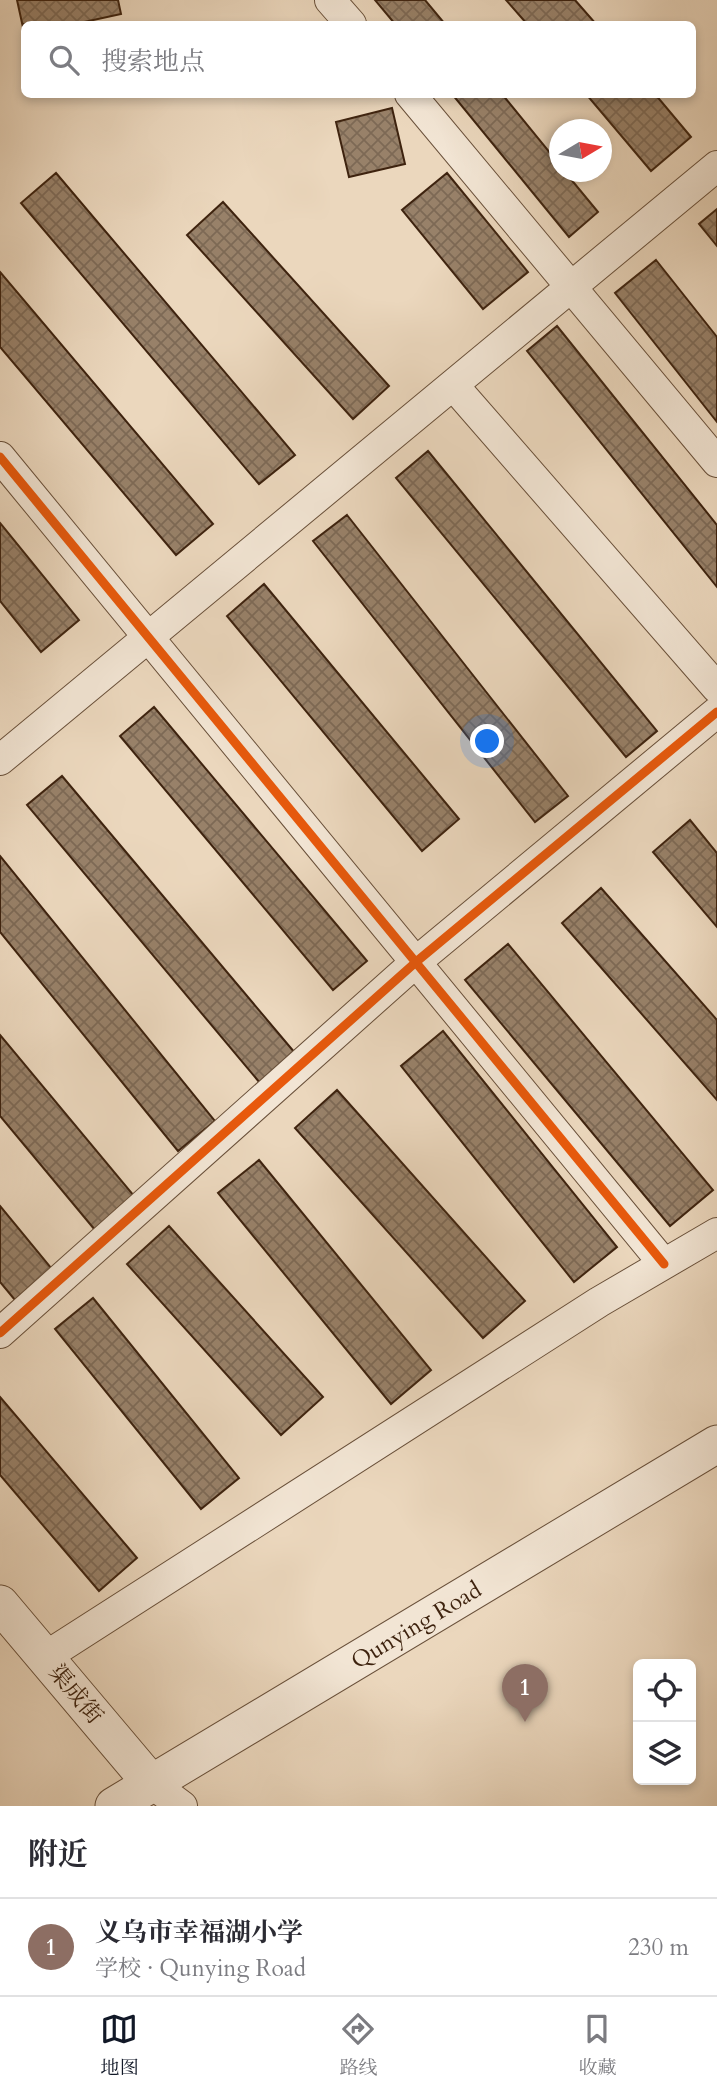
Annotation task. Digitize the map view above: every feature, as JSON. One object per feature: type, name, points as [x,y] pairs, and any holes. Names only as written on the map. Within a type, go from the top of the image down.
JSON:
[{"type":"street","points":[[330,0],[348,21]]},
{"type":"street","points":[[413,98],[717,462]]},
{"type":"street","points":[[0,760],[717,166]]},
{"type":"street","points":[[453,384],[717,688]]},
{"type":"street","points":[[0,457],[664,1264]]},
{"type":"street","points":[[0,1334],[416,962],[717,712]]},
{"type":"street","points":[[45,1657],[599,1302],[717,1233]]},
{"type":"street","name":"Qunying Road","points":[[114,1806],[717,1444]]},
{"type":"street","name":"渠成街","points":[[0,1604],[151,1783]]},
{"type":"street","points":[[151,1783],[182,1806]]},
{"type":"building","points":[[17,0],[118,0],[121,14],[89,21],[22,21]]},
{"type":"building","points":[[375,0],[425,0],[442,21],[392,21]]},
{"type":"building","points":[[506,0],[575,0],[593,21],[524,21]]},
{"type":"building","points":[[455,98],[505,98],[549,152],[549,182],[573,182],[598,212],[569,237]]},
{"type":"building","points":[[589,98],[658,98],[691,137],[651,171],[612,125],[612,119],[607,119]]},
{"type":"building","points":[[392,108],[405,164],[349,177],[336,122]]},
{"type":"building","points":[[56,173],[295,455],[259,484],[21,203]]},
{"type":"building","points":[[447,173],[528,272],[483,309],[402,210]]},
{"type":"building","points":[[223,202],[389,386],[353,419],[187,235]]},
{"type":"building","points":[[717,209],[717,246],[699,224]]},
{"type":"building","points":[[656,260],[717,337],[717,422],[615,293]]},
{"type":"building","points":[[0,272],[213,524],[176,555],[0,347]]},
{"type":"building","points":[[557,326],[717,525],[717,587],[527,351]]},
{"type":"building","points":[[428,451],[657,731],[626,757],[396,478]]},
{"type":"building","points":[[347,515],[568,796],[535,822],[313,541]]},
{"type":"building","points":[[0,523],[79,620],[41,652],[0,601]]},
{"type":"building","points":[[264,584],[459,819],[422,851],[227,616]]},
{"type":"building","points":[[154,707],[367,961],[333,990],[120,736]]},
{"type":"building","points":[[62,776],[295,1053],[260,1083],[27,805]]},
{"type":"building","points":[[690,820],[717,853],[717,927],[653,852]]},
{"type":"building","points":[[0,856],[215,1121],[178,1151],[0,932]]},
{"type":"building","points":[[601,888],[717,1020],[717,1100],[562,923]]},
{"type":"building","points":[[508,944],[713,1190],[670,1226],[465,980]]},
{"type":"building","points":[[443,1031],[617,1247],[574,1282],[401,1066]]},
{"type":"building","points":[[0,1035],[135,1197],[95,1230],[0,1116]]},
{"type":"building","points":[[337,1090],[525,1301],[483,1338],[295,1128]]},
{"type":"building","points":[[259,1160],[431,1370],[391,1404],[218,1193]]},
{"type":"building","points":[[0,1206],[52,1269],[15,1300],[0,1282]]},
{"type":"building","points":[[169,1226],[323,1397],[281,1435],[127,1264]]},
{"type":"building","points":[[93,1298],[239,1478],[201,1509],[55,1329]]},
{"type":"building","points":[[0,1397],[137,1558],[99,1591],[0,1475]]},
{"type":"cycle path","points":[[0,457],[664,1264]]},
{"type":"cycle path","points":[[0,1333],[416,962],[717,712]]},
{"type":"place","name":"义乌市幸福湖小学","points":[[525,1722]]}]
